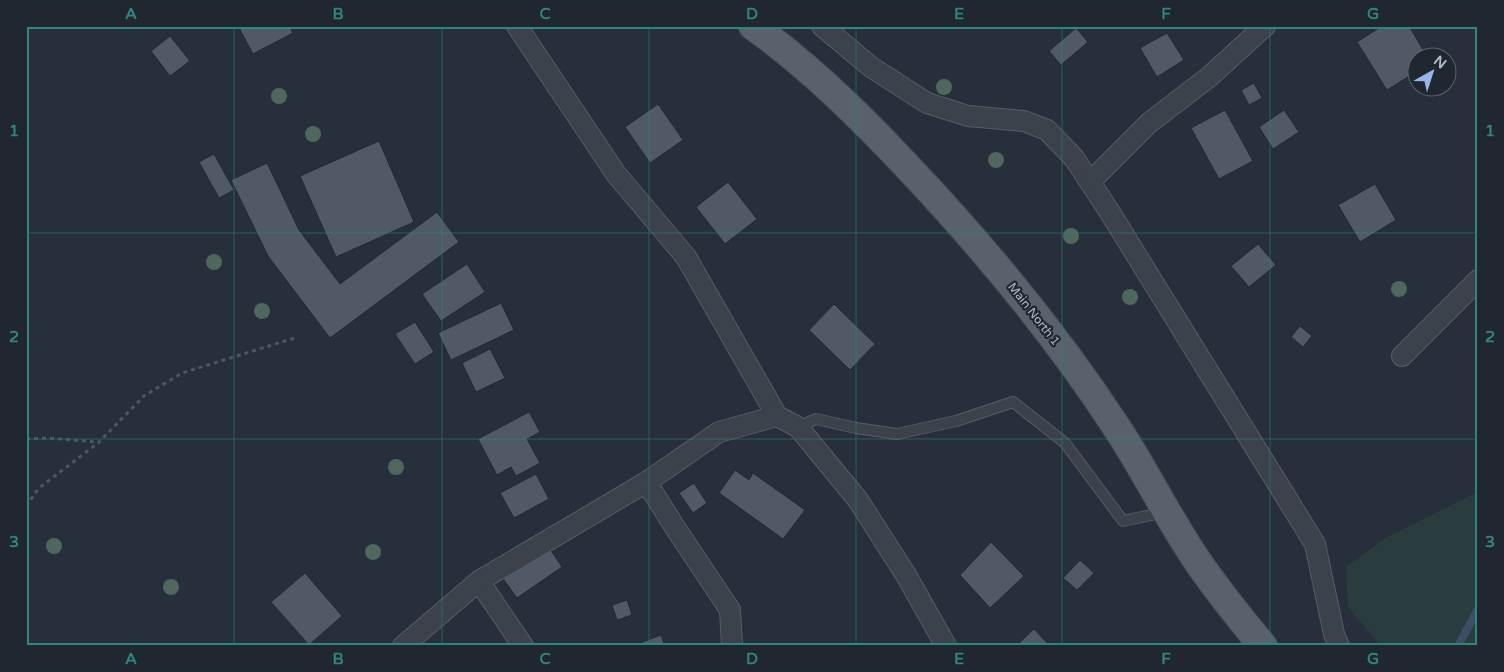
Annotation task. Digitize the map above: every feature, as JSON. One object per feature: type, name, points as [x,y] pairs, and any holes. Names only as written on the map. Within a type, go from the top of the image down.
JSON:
[{"type":"main road","name":"Main North 1","points":[[753,26],[782,46],[860,117],[941,202],[1012,284],[1118,430],[1205,572],[1263,646]]},
{"type":"street","points":[[517,26],[616,174],[686,258],[777,416],[798,427],[858,500],[906,575],[946,646]]},
{"type":"street","points":[[822,26],[871,67],[927,102],[968,116],[1024,121],[1046,130],[1074,158],[1315,544],[1334,634],[1339,646]]},
{"type":"street","points":[[1090,182],[1149,123],[1209,77],[1265,26]]},
{"type":"street","points":[[1402,356],[1478,280]]},
{"type":"street","points":[[403,646],[479,581],[644,482],[719,432],[777,416]]},
{"type":"street","points":[[644,482],[654,494],[730,610],[732,646]]},
{"type":"street","points":[[479,581],[523,646]]},
{"type":"lane","points":[[798,427],[816,419],[856,428],[897,434],[956,421],[1013,402],[1065,442],[1123,521],[1167,512]]},
{"type":"path","points":[[26,506],[39,488],[98,442],[144,396],[182,373],[298,337]]},
{"type":"path","points":[[26,439],[47,438],[98,442]]},
{"type":"shaded area","points":[[1478,492],[1478,646],[1381,646],[1348,607],[1346,567],[1384,539]]},
{"type":"building","points":[[238,26],[290,26],[293,33],[253,54]]},
{"type":"building","points":[[1382,26],[1409,26],[1422,48],[1406,48],[1406,78],[1387,90],[1357,42]]},
{"type":"building","points":[[1076,28],[1088,42],[1061,65],[1049,51]]},
{"type":"building","points":[[1167,33],[1184,60],[1157,77],[1140,48]]},
{"type":"building","points":[[170,36],[190,61],[170,76],[151,51]]},
{"type":"building","points":[[1254,83],[1262,98],[1249,105],[1241,90]]},
{"type":"building","points":[[658,104],[683,140],[650,163],[625,127]]},
{"type":"building","points":[[1225,110],[1253,161],[1219,179],[1191,128]]},
{"type":"building","points":[[1284,110],[1299,132],[1273,149],[1259,127]]},
{"type":"building","points":[[379,141],[414,222],[336,257],[300,176]]},
{"type":"building","points":[[214,154],[234,190],[219,198],[199,162]]},
{"type":"building","points":[[267,163],[299,230],[340,284],[437,212],[459,242],[330,338],[268,256],[231,180]]},
{"type":"building","points":[[728,182],[757,219],[725,244],[696,207]]},
{"type":"building","points":[[1375,184],[1396,220],[1360,242],[1338,205]]},
{"type":"building","points":[[1258,244],[1276,265],[1249,287],[1231,266]]},
{"type":"building","points":[[467,264],[485,292],[441,321],[422,294]]},
{"type":"building","points":[[501,303],[514,330],[451,360],[438,333]]},
{"type":"building","points":[[834,304],[875,344],[850,370],[809,330]]},
{"type":"building","points":[[415,322],[434,352],[415,364],[395,334]]},
{"type":"building","points":[[1300,326],[1312,336],[1303,347],[1291,337]]},
{"type":"building","points":[[490,349],[505,378],[476,392],[462,363]]},
{"type":"building","points":[[529,412],[540,432],[527,439],[540,463],[516,476],[511,467],[497,475],[478,439]]},
{"type":"building","points":[[735,470],[749,480],[753,473],[805,510],[783,539],[719,493]]},
{"type":"building","points":[[536,474],[549,499],[514,518],[500,493]]},
{"type":"building","points":[[694,483],[707,503],[693,513],[679,493]]},
{"type":"building","points":[[991,542],[1024,576],[990,608],[960,575]]},
{"type":"building","points":[[548,546],[562,567],[517,598],[502,577]]},
{"type":"building","points":[[1080,560],[1094,573],[1077,590],[1063,578]]},
{"type":"building","points":[[305,573],[342,616],[309,645],[271,602]]},
{"type":"building","points":[[627,600],[632,615],[617,620],[612,605]]},
{"type":"building","points":[[1034,629],[1048,644],[1046,646],[1016,646]]},
{"type":"building","points":[[661,635],[665,646],[632,646]]},
{"type":"waterway","points":[[1458,646],[1478,609]]}]
